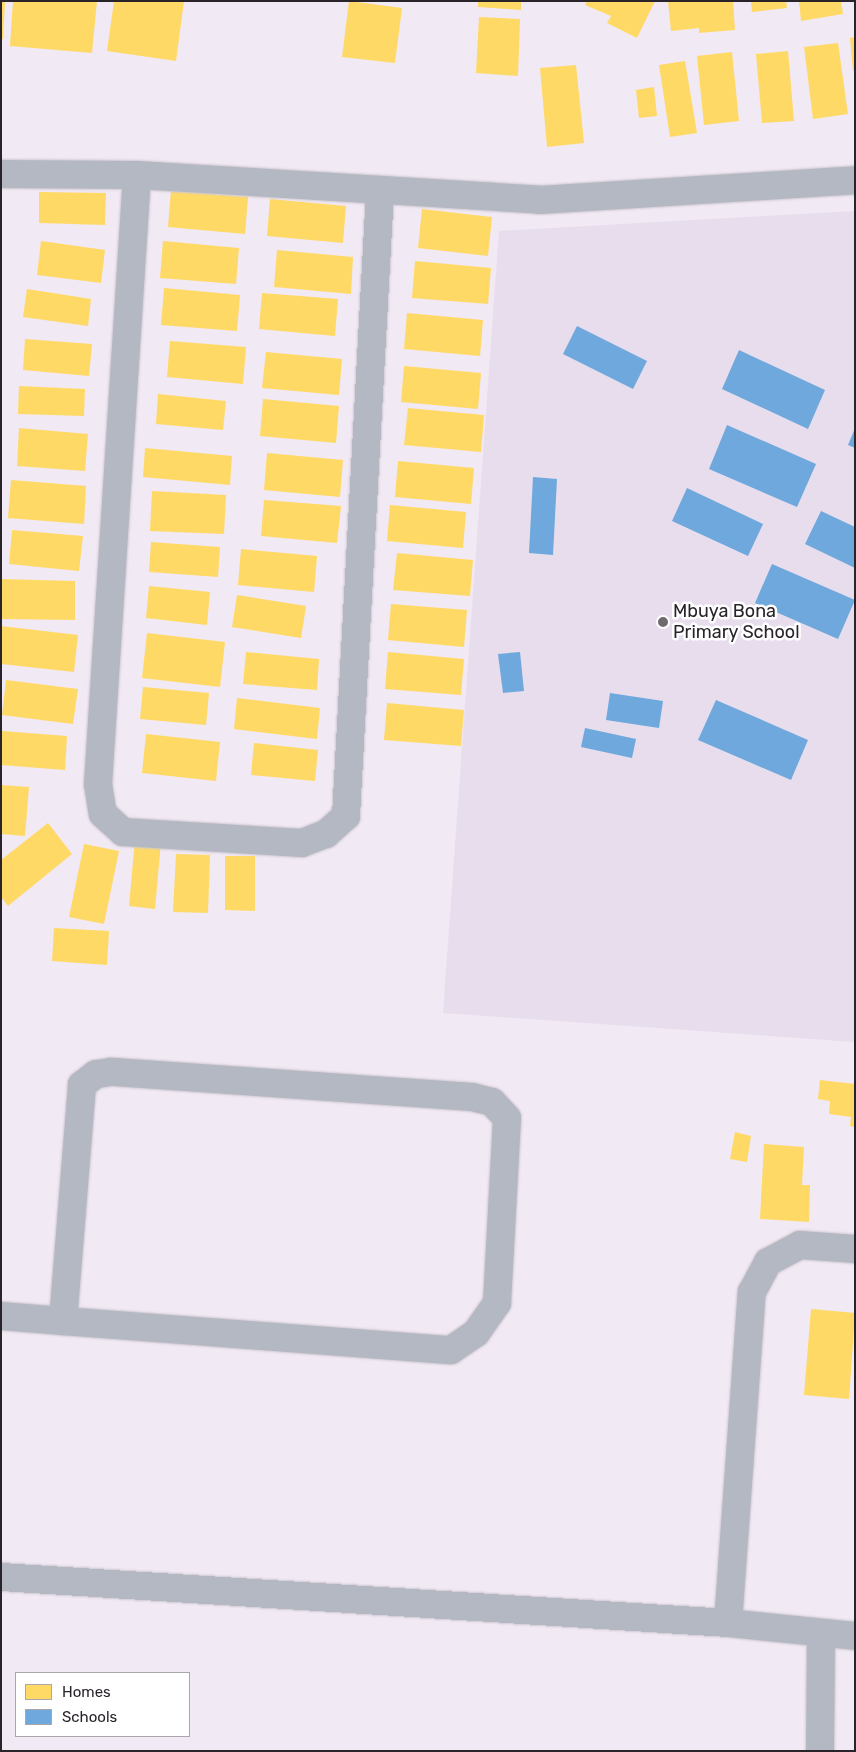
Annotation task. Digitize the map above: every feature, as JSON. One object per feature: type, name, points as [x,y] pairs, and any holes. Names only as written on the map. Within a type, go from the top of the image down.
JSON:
[{"type":"street","points":[[1,174],[137,175],[380,192],[540,200],[855,180]]},
{"type":"street","points":[[137,175],[98,784],[103,814],[123,832],[302,844],[326,834],[346,816],[380,192]]},
{"type":"street","points":[[1,1316],[64,1321],[451,1350],[476,1333],[496,1303],[507,1118],[492,1102],[472,1097],[110,1072],[96,1074],[82,1085],[64,1321]]},
{"type":"street","points":[[728,1623],[752,1292],[768,1262],[800,1245],[855,1249]]},
{"type":"street","points":[[1,1578],[728,1623],[855,1636]]},
{"type":"street","points":[[820,1751],[821,1634]]},
{"type":"shaded area","name":"Mbuya Bona Primary School","points":[[855,211],[855,1042],[443,1013],[499,231]]},
{"type":"building: Homes","points":[[1,1],[5,1],[3,39],[1,39]]},
{"type":"building: Homes","points":[[13,1],[97,1],[92,53],[10,46]]},
{"type":"building: Homes","points":[[114,1],[184,1],[176,61],[107,51]]},
{"type":"building: Homes","points":[[349,1],[402,8],[395,63],[342,57]]},
{"type":"building: Homes","points":[[478,1],[521,1],[521,10],[478,7]]},
{"type":"building: Homes","points":[[587,1],[655,1],[637,38],[607,23],[611,16],[585,5]]},
{"type":"building: Homes","points":[[668,1],[733,1],[735,30],[699,33],[699,28],[671,31]]},
{"type":"building: Homes","points":[[751,1],[786,1],[787,8],[752,12]]},
{"type":"building: Homes","points":[[799,1],[841,1],[843,14],[801,21]]},
{"type":"building: Homes","points":[[479,17],[520,19],[518,76],[476,73]]},
{"type":"building: Homes","points":[[855,37],[855,70],[853,71],[850,38]]},
{"type":"building: Homes","points":[[838,43],[848,114],[813,119],[804,47]]},
{"type":"building: Homes","points":[[788,51],[794,121],[762,123],[756,54]]},
{"type":"building: Homes","points":[[732,52],[739,121],[704,125],[697,56]]},
{"type":"building: Homes","points":[[685,61],[697,133],[670,137],[659,65]]},
{"type":"building: Homes","points":[[576,65],[584,143],[547,147],[540,68]]},
{"type":"building: Homes","points":[[654,87],[657,116],[639,118],[636,90]]},
{"type":"building: Homes","points":[[171,191],[248,197],[245,234],[168,227]]},
{"type":"building: Homes","points":[[39,192],[106,193],[105,225],[39,223]]},
{"type":"building: Homes","points":[[270,199],[346,206],[343,243],[267,236]]},
{"type":"building: Homes","points":[[422,209],[492,217],[488,256],[418,248]]},
{"type":"building: Homes","points":[[41,241],[105,250],[101,283],[37,275]]},
{"type":"building: Homes","points":[[163,241],[239,248],[236,284],[160,278]]},
{"type":"building: Homes","points":[[277,250],[353,257],[351,294],[274,287]]},
{"type":"building: Homes","points":[[415,261],[491,268],[488,304],[412,298]]},
{"type":"building: Homes","points":[[164,288],[240,295],[237,331],[161,325]]},
{"type":"building: Homes","points":[[27,289],[91,299],[88,326],[23,317]]},
{"type":"building: Homes","points":[[262,293],[338,299],[335,336],[259,329]]},
{"type":"building: Homes","points":[[407,313],[483,320],[480,356],[404,349]]},
{"type":"building: Homes","points":[[25,339],[92,344],[89,376],[23,370]]},
{"type":"building: Homes","points":[[170,341],[246,347],[243,384],[167,377]]},
{"type":"building: Homes","points":[[266,352],[342,359],[339,395],[262,388]]},
{"type":"building: Homes","points":[[404,366],[481,373],[478,409],[401,402]]},
{"type":"building: Homes","points":[[19,386],[85,389],[84,416],[18,414]]},
{"type":"building: Homes","points":[[158,394],[226,401],[223,430],[156,424]]},
{"type":"building: Homes","points":[[263,399],[339,406],[336,443],[260,436]]},
{"type":"building: Homes","points":[[408,408],[484,415],[481,452],[404,445]]},
{"type":"building: Homes","points":[[19,428],[88,434],[85,471],[17,466]]},
{"type":"building: Homes","points":[[145,448],[232,456],[230,485],[143,477]]},
{"type":"building: Homes","points":[[267,453],[343,460],[340,497],[264,490]]},
{"type":"building: Homes","points":[[398,461],[474,468],[471,504],[395,497]]},
{"type":"building: Homes","points":[[11,480],[86,486],[84,524],[8,518]]},
{"type":"building: Homes","points":[[152,491],[226,495],[224,534],[150,531]]},
{"type":"building: Homes","points":[[264,500],[341,506],[337,543],[261,536]]},
{"type":"building: Homes","points":[[390,505],[466,512],[463,548],[387,541]]},
{"type":"building: Homes","points":[[12,530],[83,536],[79,571],[9,564]]},
{"type":"building: Homes","points":[[151,542],[220,547],[218,577],[149,572]]},
{"type":"building: Homes","points":[[241,549],[317,556],[314,592],[238,585]]},
{"type":"building: Homes","points":[[397,553],[473,560],[470,596],[393,590]]},
{"type":"building: Homes","points":[[2,579],[75,581],[75,620],[2,619]]},
{"type":"building: Homes","points":[[149,586],[210,592],[207,625],[146,618]]},
{"type":"building: Homes","points":[[237,595],[306,606],[301,638],[232,627]]},
{"type":"building: Homes","points":[[391,604],[467,610],[464,647],[388,640]]},
{"type":"building: Homes","points":[[1,626],[78,635],[74,672],[1,664]]},
{"type":"building: Homes","points":[[147,633],[225,642],[220,687],[142,678]]},
{"type":"building: Homes","points":[[246,652],[319,659],[317,690],[243,684]]},
{"type":"building: Homes","points":[[388,652],[464,659],[461,695],[385,689]]},
{"type":"building: Homes","points":[[6,680],[78,689],[73,724],[2,715]]},
{"type":"building: Homes","points":[[143,687],[209,693],[206,725],[140,719]]},
{"type":"building: Homes","points":[[237,698],[320,708],[317,739],[234,729]]},
{"type":"building: Homes","points":[[387,703],[464,710],[461,746],[384,740]]},
{"type":"building: Homes","points":[[2,731],[67,736],[65,770],[1,765]]},
{"type":"building: Homes","points":[[146,734],[220,742],[216,781],[142,773]]},
{"type":"building: Homes","points":[[254,743],[318,750],[315,781],[251,775]]},
{"type":"building: Homes","points":[[1,785],[29,787],[25,836],[1,834]]},
{"type":"building: Homes","points":[[48,823],[72,854],[8,906],[1,897],[1,860]]},
{"type":"building: Homes","points":[[135,839],[161,842],[155,909],[129,906]]},
{"type":"building: Homes","points":[[84,844],[119,851],[104,924],[69,917]]},
{"type":"building: Homes","points":[[176,854],[210,855],[208,913],[173,912]]},
{"type":"building: Homes","points":[[225,856],[255,856],[255,911],[225,910]]},
{"type":"building: Homes","points":[[54,928],[109,931],[107,965],[52,961]]},
{"type":"building: Homes","points":[[820,1080],[855,1084],[855,1127],[850,1126],[851,1117],[829,1114],[830,1101],[818,1099]]},
{"type":"building: Homes","points":[[735,1132],[751,1136],[747,1162],[730,1159]]},
{"type":"building: Homes","points":[[764,1144],[804,1147],[802,1185],[810,1185],[809,1222],[760,1219]]},
{"type":"building: Homes","points":[[811,1309],[855,1313],[849,1399],[804,1395]]},
{"type":"building: Schools","points":[[577,326],[647,361],[633,389],[563,354]]},
{"type":"building: Schools","points":[[739,350],[825,390],[808,429],[722,389]]},
{"type":"building: Schools","points":[[727,425],[816,464],[797,507],[709,469]]},
{"type":"building: Schools","points":[[855,428],[855,448],[848,445]]},
{"type":"building: Schools","points":[[533,477],[557,479],[553,555],[529,553]]},
{"type":"building: Schools","points":[[687,488],[763,524],[748,556],[672,521]]},
{"type":"building: Schools","points":[[821,511],[855,527],[855,568],[805,544]]},
{"type":"building: Schools","points":[[772,564],[855,600],[838,639],[755,603]]},
{"type":"building: Schools","points":[[520,652],[524,691],[503,693],[498,654]]},
{"type":"building: Schools","points":[[610,693],[663,701],[659,728],[606,720]]},
{"type":"building: Schools","points":[[716,700],[808,740],[791,780],[698,740]]},
{"type":"building: Schools","points":[[585,728],[636,739],[632,758],[581,747]]},
{"type":"place","name":"Mbuya Bona Primary School","points":[[663,622]]}]
